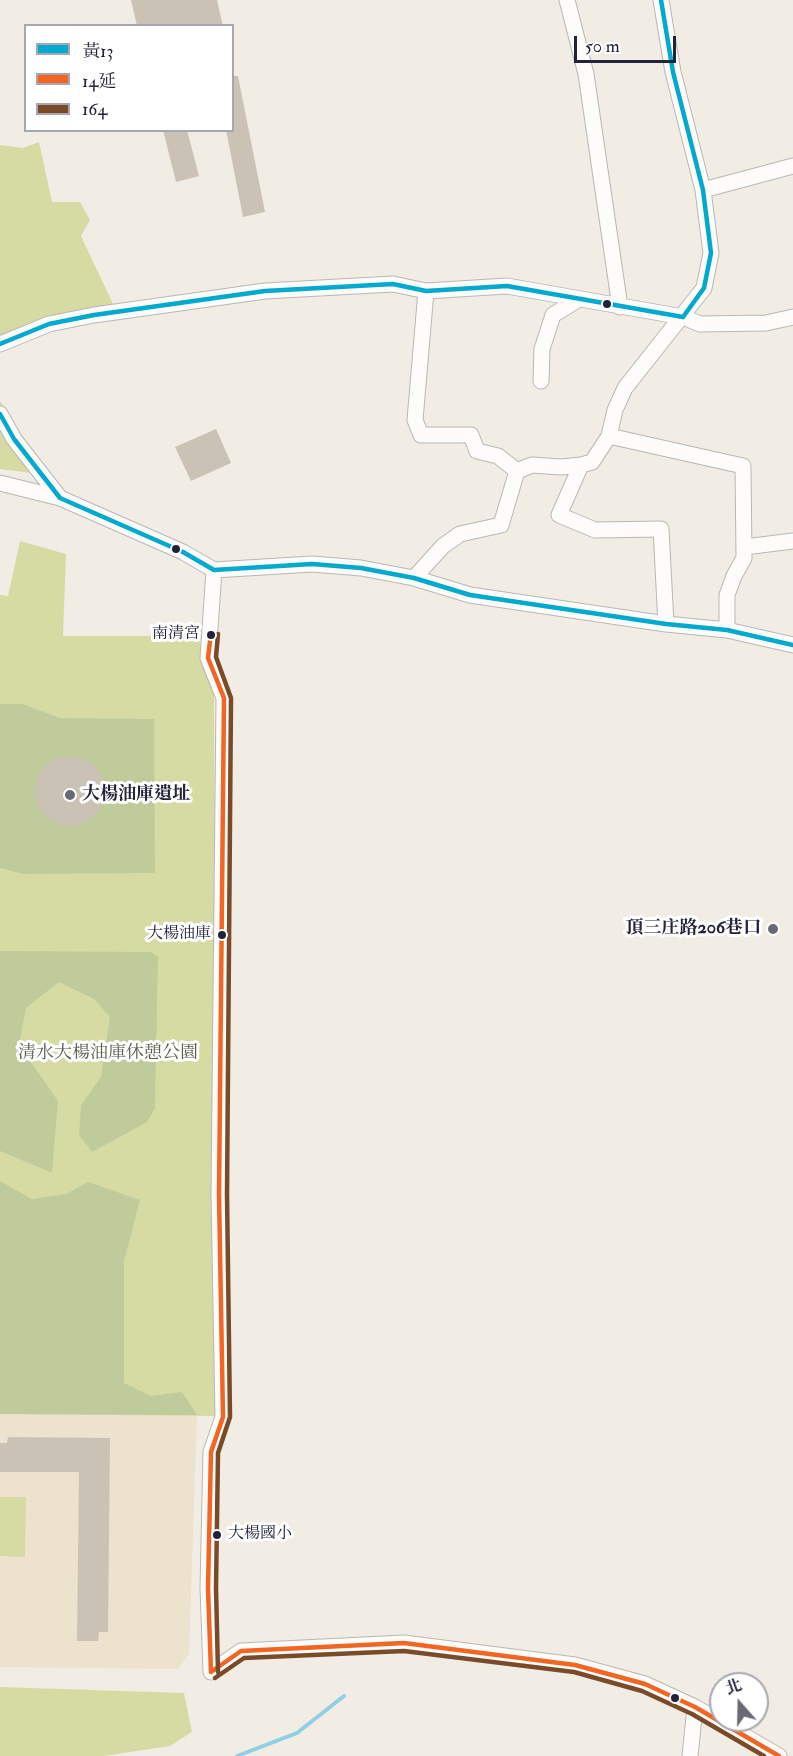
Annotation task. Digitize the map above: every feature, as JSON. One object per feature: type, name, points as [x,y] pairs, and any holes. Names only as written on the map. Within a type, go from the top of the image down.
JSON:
[{"type":"street","points":[[567,0],[586,74],[620,307]]},
{"type":"street","points":[[517,471],[532,465],[561,467],[592,462],[609,436],[615,410],[625,388],[704,288],[711,253],[703,190],[673,72],[661,0]]},
{"type":"street","points":[[703,190],[793,166]]},
{"type":"street","points":[[0,344],[49,324],[82,317],[266,291],[393,284],[426,291],[507,286],[683,317],[700,324],[766,323],[793,317]]},
{"type":"street","points":[[426,291],[415,420],[422,435],[471,435],[477,451],[498,456],[517,471]]},
{"type":"street","points":[[541,381],[542,349],[553,315],[579,299]]},
{"type":"street","points":[[0,414],[14,439],[60,498]]},
{"type":"street","points":[[609,436],[743,466],[744,558],[727,596],[727,630]]},
{"type":"street","points":[[582,465],[559,515],[595,530],[662,529],[666,624]]},
{"type":"street","points":[[414,578],[442,546],[460,534],[501,525],[517,471]]},
{"type":"street","points":[[0,483],[60,498],[183,552],[214,570],[312,564],[361,568],[414,578],[470,595],[666,624],[727,630],[793,645]]},
{"type":"street","points":[[745,547],[793,541]]},
{"type":"street","points":[[214,570],[208,658],[224,698],[219,1194],[223,1417],[211,1452],[208,1588],[211,1672],[241,1651],[404,1643],[575,1665],[645,1684],[695,1707],[779,1756]]},
{"type":"street","points":[[690,1756],[695,1707]]},
{"type":"shaded area","name":"大楊國小","points":[[0,1414],[197,1415],[189,1654],[178,1669],[0,1667]]},
{"type":"green space","points":[[39,142],[52,202],[80,202],[90,220],[81,236],[113,304],[61,314],[0,337],[0,145],[23,148]]},
{"type":"green space","points":[[0,401],[47,475],[0,469]]},
{"type":"green space","name":"清水大楊油庫休憩公園","points":[[20,541],[66,554],[63,636],[198,636],[214,694],[217,1416],[0,1414],[0,595],[8,596]]},
{"type":"green space","points":[[0,704],[22,704],[60,718],[154,719],[155,873],[23,874],[0,868]]},
{"type":"green space","points":[[0,951],[151,952],[158,957],[155,1108],[147,1122],[92,1152],[79,1135],[81,1105],[101,1077],[110,1017],[94,999],[59,982],[26,1008],[19,1045],[58,1101],[52,1173],[0,1151]]},
{"type":"green space","points":[[0,1181],[32,1199],[66,1194],[88,1182],[140,1200],[124,1261],[124,1383],[151,1396],[182,1392],[197,1415],[0,1414]]},
{"type":"green space","points":[[0,1497],[26,1497],[25,1557],[0,1556]]},
{"type":"green space","points":[[0,1687],[184,1693],[192,1732],[170,1746],[104,1756],[0,1756]]},
{"type":"building","points":[[131,0],[217,0],[223,24],[137,24]]},
{"type":"building","points":[[234,76],[238,76],[265,212],[243,217],[226,132],[234,132]]},
{"type":"building","points":[[164,132],[188,132],[199,176],[176,182]]},
{"type":"building","points":[[216,429],[231,463],[191,481],[175,447]]},
{"type":"building","name":"大楊油庫遺址","points":[[70,756],[83,759],[95,766],[102,778],[105,791],[102,804],[95,816],[83,823],[70,826],[57,823],[45,816],[38,804],[35,791],[38,778],[45,766],[57,759]]},
{"type":"building","points":[[8,1437],[110,1438],[108,1632],[99,1632],[98,1641],[77,1641],[79,1472],[0,1472],[0,1443],[7,1443]]},
{"type":"waterway","points":[[237,1756],[297,1733],[344,1696]]},
{"type":"transit line","name":"黃13","points":[[661,0],[673,72],[703,190],[711,253],[704,288],[683,317]]},
{"type":"transit line","name":"黃13","points":[[0,344],[49,324],[94,315],[265,291],[393,284],[426,291],[507,286],[683,317]]},
{"type":"transit line","name":"黃13","points":[[0,414],[14,439],[60,498],[183,552],[214,570],[312,564],[361,568],[414,578],[470,595],[666,624],[727,630],[793,645]]},
{"type":"transit line","name":"14延","points":[[211,633],[208,658],[224,698],[219,1194],[223,1417],[211,1452],[208,1588],[211,1672]]},
{"type":"transit line","name":"164","points":[[218,634],[216,657],[231,698],[227,1194],[230,1417],[218,1453],[216,1588],[218,1672]]},
{"type":"transit line","name":"14延","points":[[211,1672],[241,1651],[404,1643],[575,1665],[645,1684],[695,1707],[779,1756]]},
{"type":"transit line","name":"164","points":[[215,1678],[244,1658],[404,1651],[574,1672],[642,1691],[692,1714],[764,1756]]},
{"type":"place","name":"南清宮","points":[[211,635]]},
{"type":"place","name":"大楊油庫遺址","points":[[70,795]]},
{"type":"place","name":"頂三庄路206巷口","points":[[773,929]]},
{"type":"place","name":"大楊油庫","points":[[222,935]]},
{"type":"place","name":"大楊國小","points":[[217,1535]]}]
